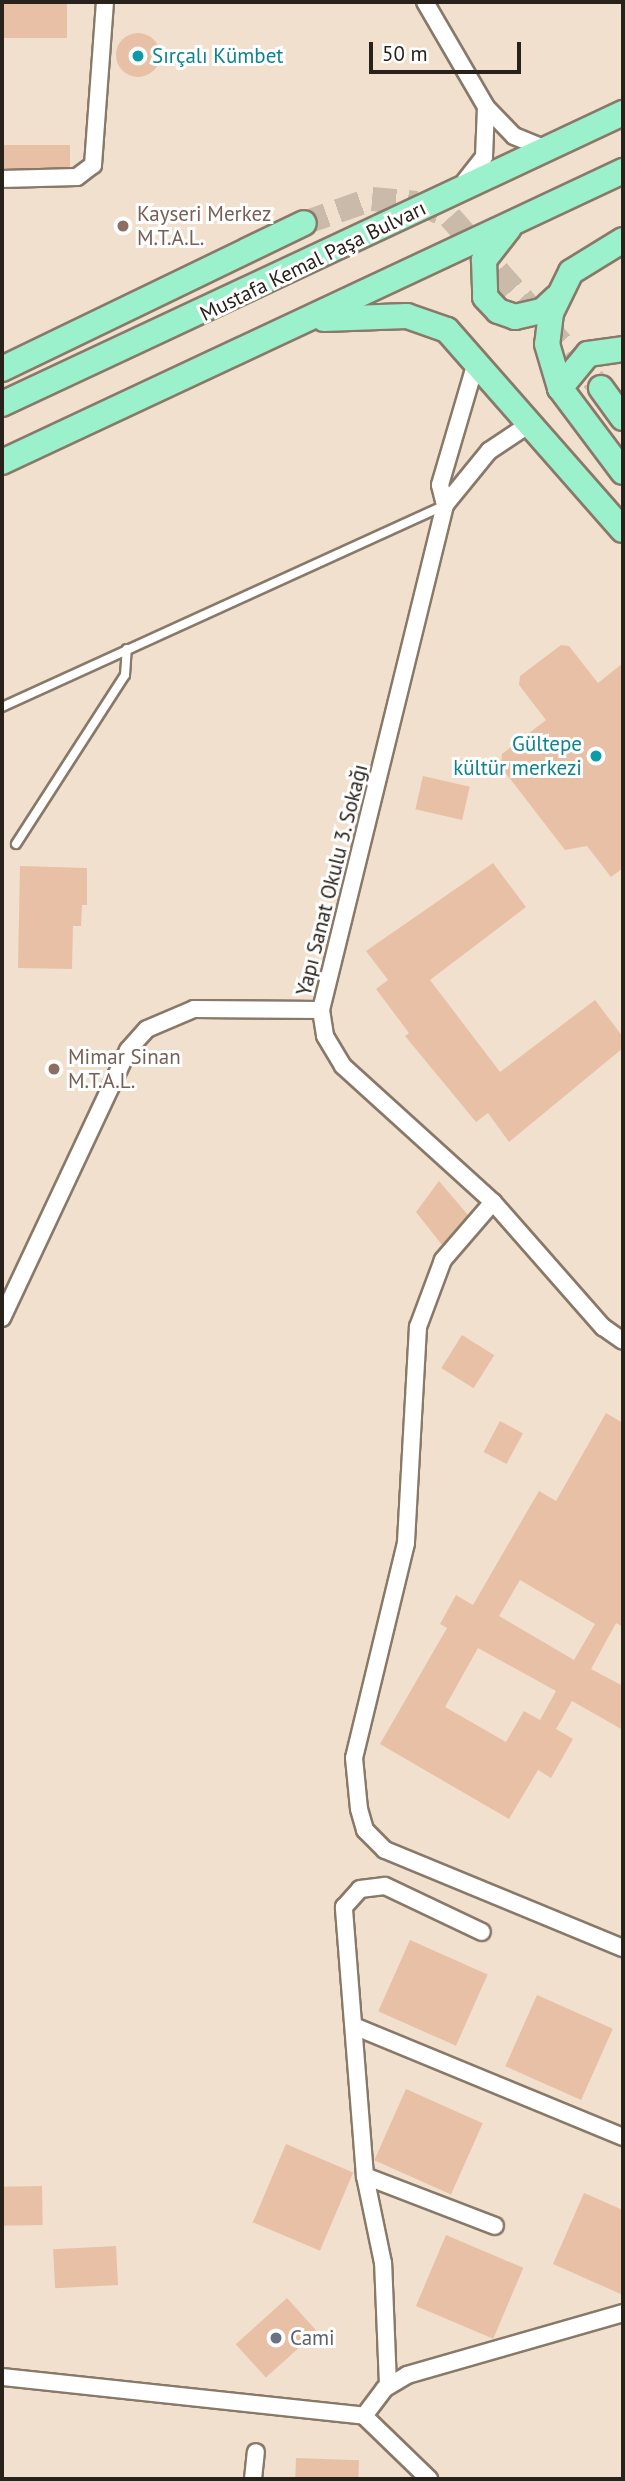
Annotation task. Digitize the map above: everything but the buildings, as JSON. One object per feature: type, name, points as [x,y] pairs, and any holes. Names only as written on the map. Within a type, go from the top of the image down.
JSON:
[{"type":"main road","name":"Mustafa Kemal Paşa Bulvarı","points":[[2,404],[623,113]]},
{"type":"main road","points":[[2,462],[313,319],[623,171]]},
{"type":"main road","points":[[516,221],[484,260],[485,297],[498,311],[523,317],[556,298],[582,262],[623,240]]},
{"type":"main road","points":[[2,369],[304,223]]},
{"type":"main road","points":[[556,298],[547,344],[560,388],[623,472]]},
{"type":"main road","points":[[313,319],[422,319],[447,330],[477,359],[623,530]]},
{"type":"main road","points":[[560,388],[588,354],[623,349]]},
{"type":"main road","points":[[601,388],[623,418]]},
{"type":"street","points":[[2,179],[76,177],[93,165],[105,2]]},
{"type":"street","points":[[425,2],[486,107],[514,136],[546,149]]},
{"type":"street","points":[[452,194],[484,157],[486,107]]},
{"type":"street","name":"Yapı Sanat Okulu 3. Sokağı","points":[[445,505],[440,485],[477,359]]},
{"type":"street","name":"Yapı Sanat Okulu 3. Sokağı","points":[[531,423],[489,451],[445,505],[321,1010],[325,1036],[343,1066],[493,1202],[603,1328],[623,1341]]},
{"type":"street","points":[[2,1318],[137,1039],[158,1021],[194,1009],[321,1010]]},
{"type":"street","points":[[493,1202],[443,1260],[418,1327],[406,1544],[354,1759],[359,1809],[365,1830],[385,1850],[623,1948]]},
{"type":"street","points":[[388,2385],[383,2263],[365,2176],[356,2026],[344,1907],[353,1894],[385,1886],[482,1932]]},
{"type":"street","points":[[356,2026],[623,2137]]},
{"type":"street","points":[[365,2176],[495,2227]]},
{"type":"street","points":[[364,2416],[388,2385],[623,2313]]},
{"type":"street","points":[[2,2377],[364,2416],[429,2479]]},
{"type":"street","points":[[253,2479],[256,2452]]},
{"type":"lane","points":[[2,707],[445,505]]},
{"type":"lane","points":[[16,844],[125,675],[127,649]]},
{"type":"tunnel","points":[[304,223],[372,199],[417,203],[450,217],[601,388]]},
{"type":"place","name":"Sırçalı Kümbet","points":[[138,56]]},
{"type":"place","name":"Kayseri Merkez M.T.A.L.","points":[[123,226]]},
{"type":"place","name":"Gültepe kültür merkezi","points":[[596,756]]},
{"type":"place","name":"Mimar Sinan M.T.A.L.","points":[[54,1069]]},
{"type":"place","name":"Cami","points":[[276,2338]]}]
